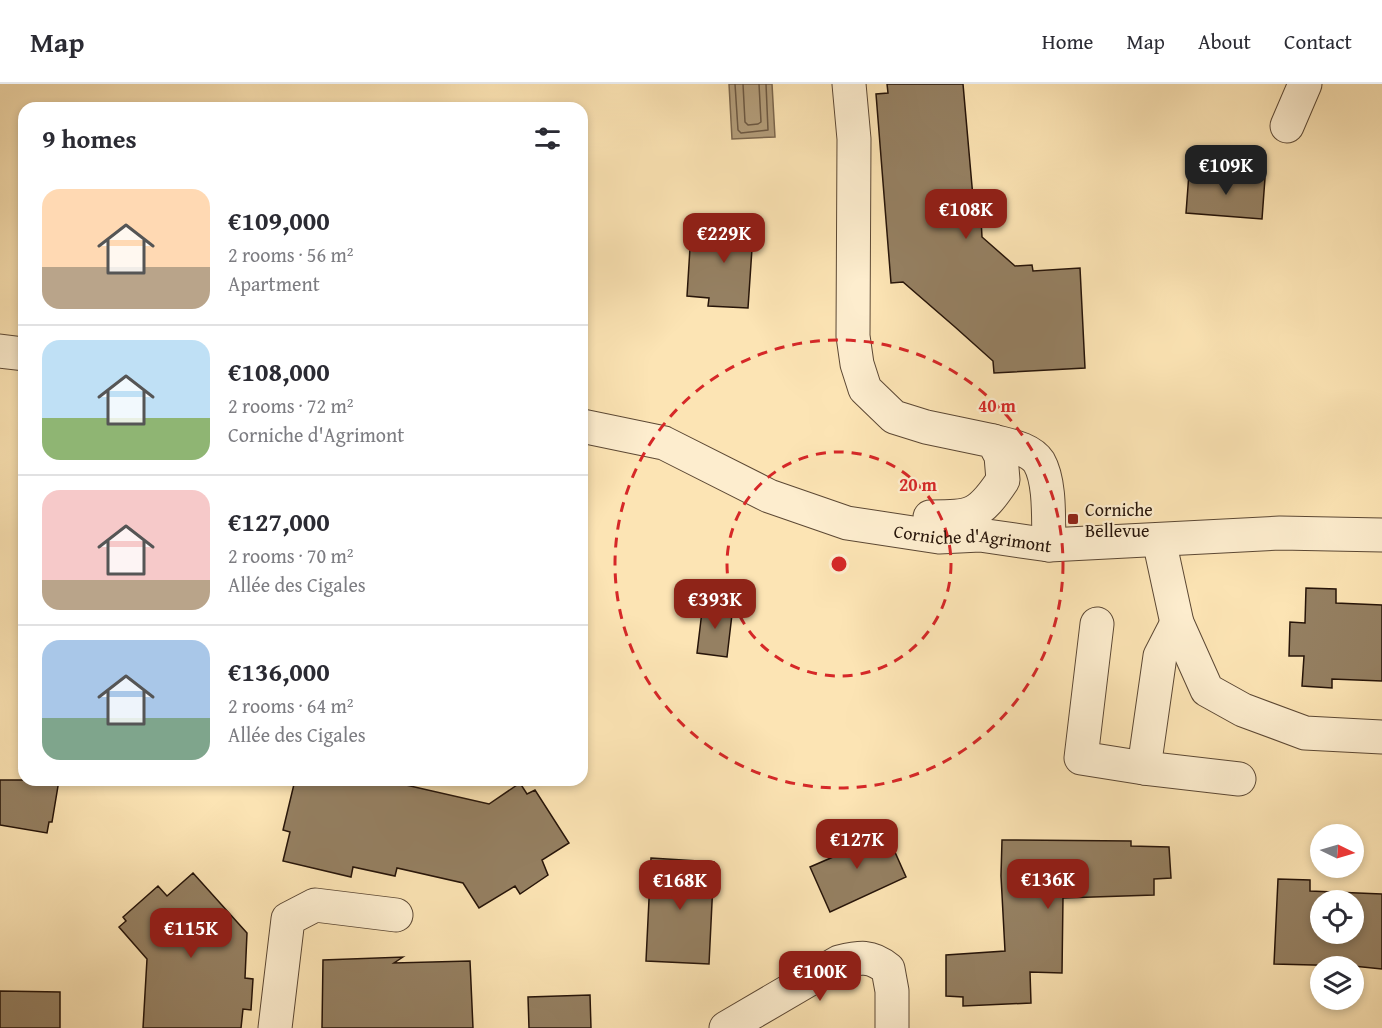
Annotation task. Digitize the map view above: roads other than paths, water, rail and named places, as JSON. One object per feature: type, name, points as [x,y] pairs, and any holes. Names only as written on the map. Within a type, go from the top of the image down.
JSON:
[{"type":"street","points":[[849,84],[854,139],[853,336],[857,364],[865,389],[894,417],[926,427],[1022,449],[1038,461],[1046,484],[1048,545]]},
{"type":"street","points":[[1287,126],[1305,84]]},
{"type":"street","points":[[0,351],[18,353]]},
{"type":"street","name":"Corniche d'Agrimont","points":[[588,427],[664,442],[769,496],[847,523],[939,537],[980,535],[1048,545],[1280,533],[1382,536]]},
{"type":"street","points":[[847,523],[894,516],[961,517],[981,508],[1003,480],[1001,456],[993,441]]},
{"type":"street","points":[[1159,540],[1177,623],[1207,690],[1242,710],[1305,733],[1382,736]]},
{"type":"street","points":[[1144,768],[1160,656],[1177,623]]},
{"type":"street","points":[[1097,624],[1081,758],[1239,779]]},
{"type":"street","points":[[275,1028],[288,919],[315,905],[396,915]]},
{"type":"street","points":[[726,1028],[839,962],[857,958],[877,960],[888,969],[892,991],[892,1028]]},
{"type":"water","points":[[729,84],[772,84],[775,137],[732,139]]},
{"type":"place","name":"Corniche Bellevue","points":[[1073,519]]}]
